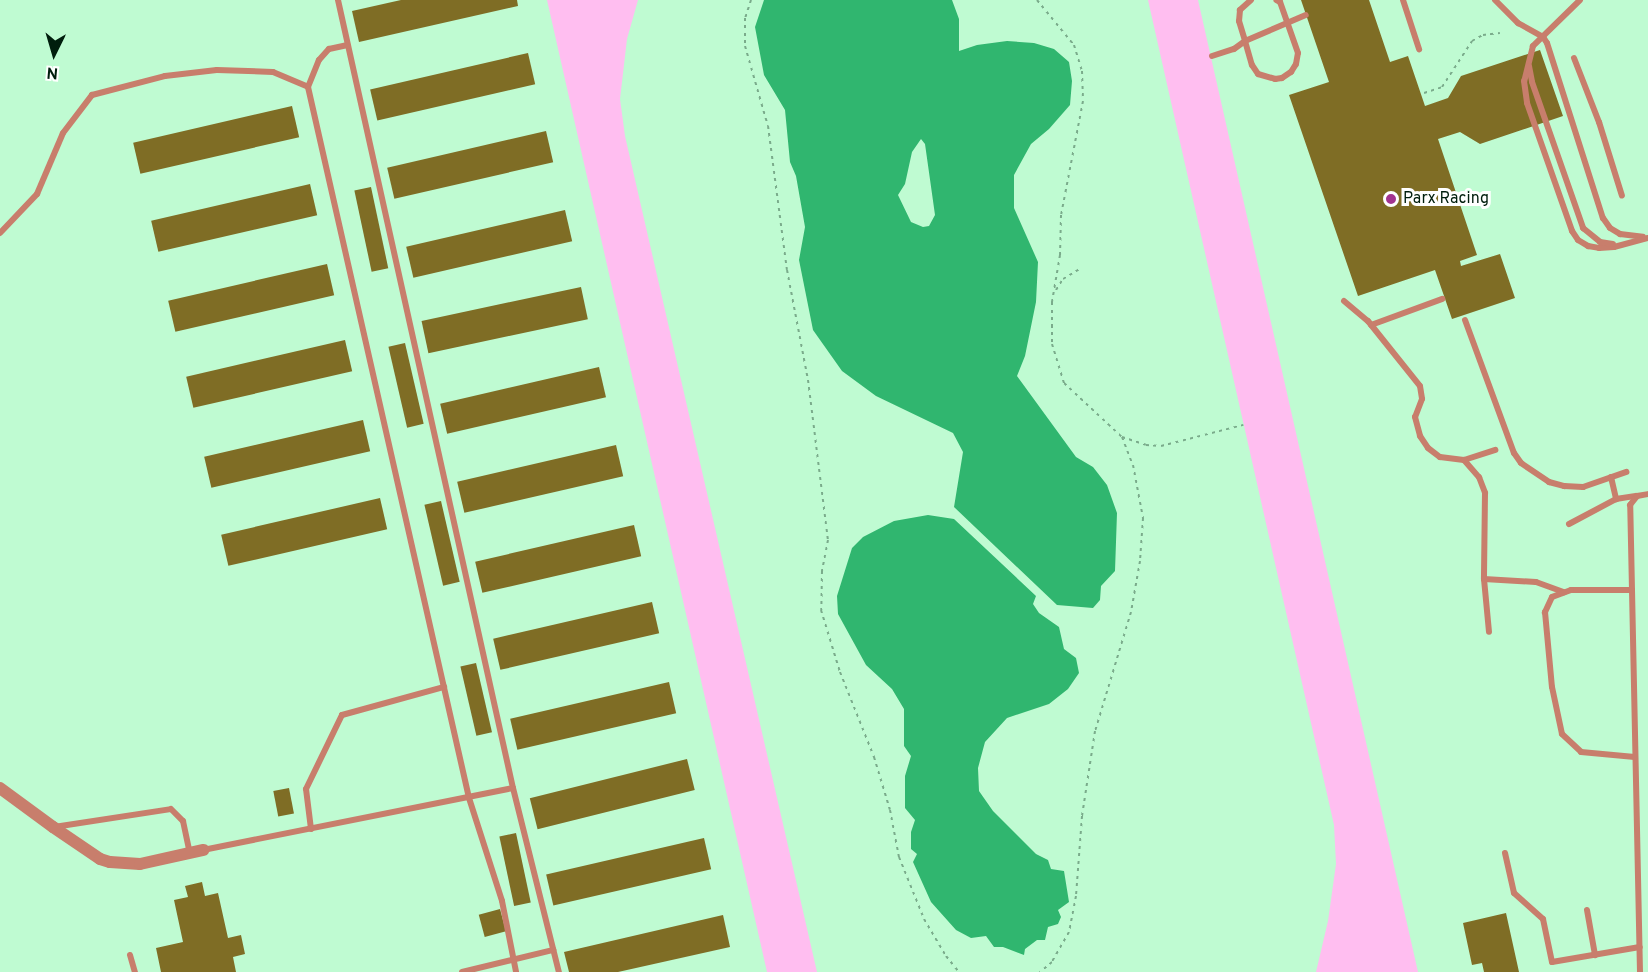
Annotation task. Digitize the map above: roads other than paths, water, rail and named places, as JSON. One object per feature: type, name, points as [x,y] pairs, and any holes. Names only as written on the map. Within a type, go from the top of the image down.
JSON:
[{"type":"street","points":[[0,788],[100,859],[140,864],[203,850]]},
{"type":"lane","points":[[338,0],[513,788],[559,972]]},
{"type":"lane","points":[[1251,0],[1240,10],[1239,21],[1252,65],[1258,74],[1267,78],[1282,78],[1296,64],[1298,53],[1288,23],[1276,0]]},
{"type":"lane","points":[[1403,0],[1419,49]]},
{"type":"lane","points":[[1495,0],[1518,23],[1542,36],[1552,56],[1603,218],[1610,228],[1620,234],[1648,237]]},
{"type":"lane","points":[[1580,0],[1533,46],[1524,81],[1527,103],[1572,231],[1578,240],[1588,246],[1614,247],[1648,237]]},
{"type":"lane","points":[[1212,56],[1234,49],[1245,41],[1306,15]]},
{"type":"lane","points":[[348,45],[329,49],[319,60],[308,87],[469,798],[502,901],[516,972]]},
{"type":"lane","points":[[1574,58],[1599,122],[1622,196]]},
{"type":"lane","points":[[1529,59],[1532,82],[1583,228],[1600,242],[1624,244]]},
{"type":"lane","points":[[0,233],[37,194],[63,133],[92,95],[165,76],[217,70],[273,72],[308,87]]},
{"type":"lane","points":[[1371,325],[1442,299]]},
{"type":"lane","points":[[1344,301],[1371,325],[1420,386],[1422,399],[1414,417],[1420,436],[1428,448],[1440,457],[1464,460],[1494,450]]},
{"type":"lane","points":[[1465,320],[1514,453],[1521,463],[1549,482],[1564,486],[1583,487],[1626,472]]},
{"type":"lane","points":[[1464,460],[1479,477],[1485,493],[1484,579],[1489,632]]},
{"type":"lane","points":[[1611,477],[1616,499]]},
{"type":"lane","points":[[1569,524],[1616,499],[1648,494]]},
{"type":"lane","points":[[1637,495],[1630,505],[1640,972]]},
{"type":"lane","points":[[1484,579],[1536,582],[1564,592]]},
{"type":"lane","points":[[1632,590],[1571,590],[1552,597],[1545,612],[1552,687],[1562,735],[1581,753],[1635,757]]},
{"type":"lane","points":[[311,829],[306,789],[342,715],[444,687]]},
{"type":"lane","points":[[203,850],[513,788]]},
{"type":"lane","points":[[53,827],[171,809],[183,821],[190,853]]},
{"type":"lane","points":[[1505,853],[1514,893],[1543,919],[1552,962],[1640,947]]},
{"type":"lane","points":[[1587,910],[1595,955]]},
{"type":"lane","points":[[462,972],[553,950]]},
{"type":"lane","points":[[130,955],[135,972]]},
{"type":"place","name":"Parx Racing","points":[[1391,199]]}]
